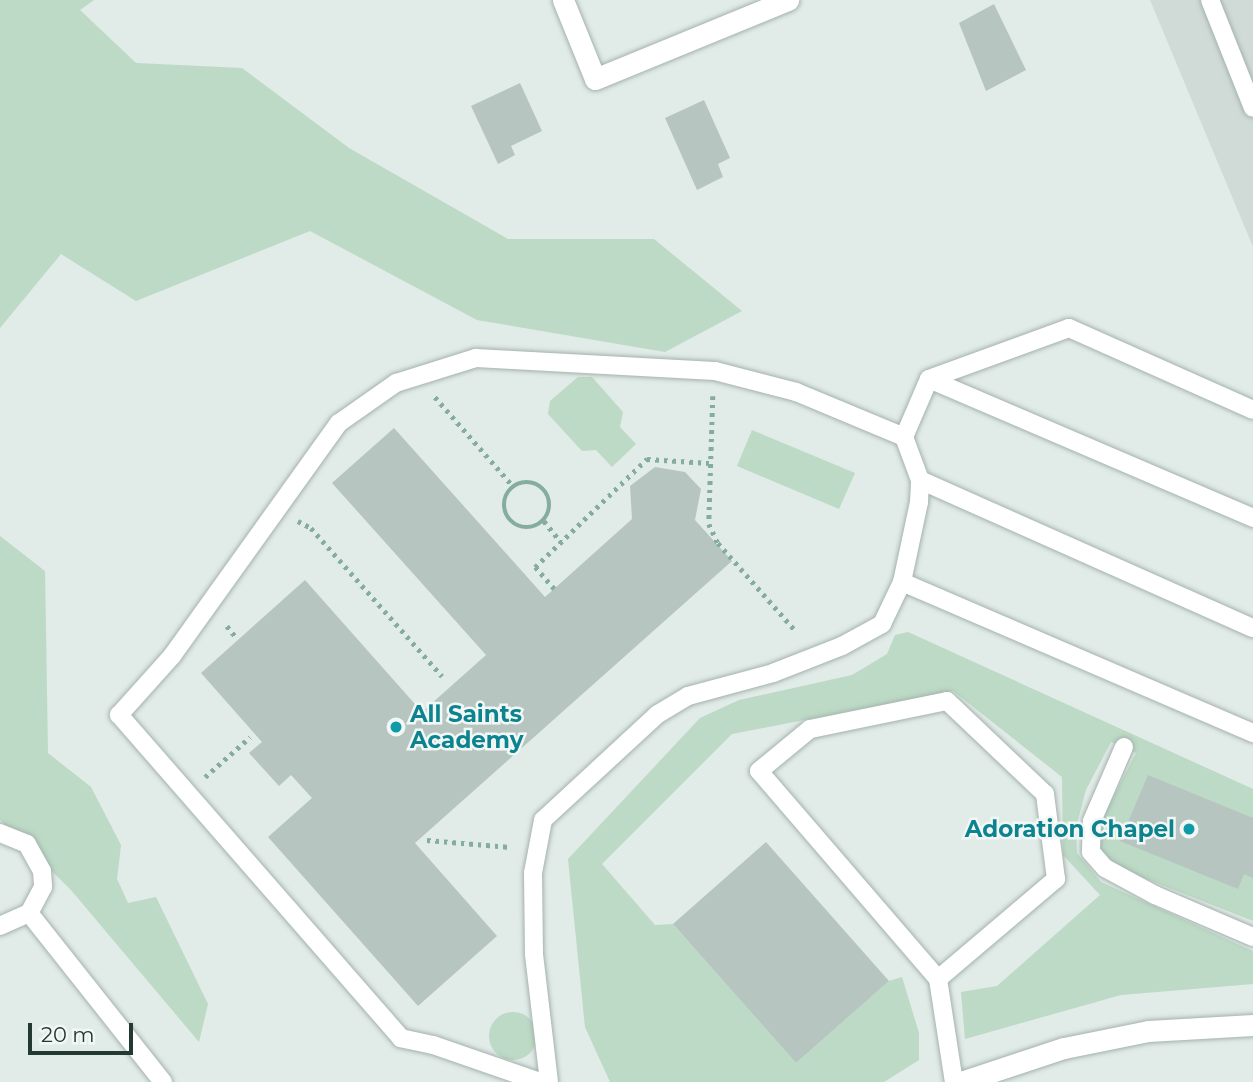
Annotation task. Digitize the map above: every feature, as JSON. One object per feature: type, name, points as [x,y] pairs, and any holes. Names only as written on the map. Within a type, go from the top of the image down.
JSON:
[{"type":"street","points":[[564,0],[595,79],[788,0]]},
{"type":"street","points":[[961,1082],[1064,1048],[1148,1031],[1253,1025]]},
{"type":"lane","points":[[1210,0],[1253,108]]},
{"type":"lane","points":[[549,1082],[534,956],[533,873],[543,820],[658,714],[688,696],[773,673],[842,646],[882,624],[902,582],[920,480],[904,437],[929,379],[1069,328],[1253,410]]},
{"type":"lane","points":[[540,1082],[433,1045],[401,1038],[119,715],[172,656],[339,423],[396,383],[476,358],[715,371],[796,392],[904,437]]},
{"type":"lane","points":[[929,379],[1253,518]]},
{"type":"lane","points":[[920,480],[1253,628]]},
{"type":"lane","points":[[902,582],[1253,733]]},
{"type":"lane","points":[[938,979],[1056,880],[1045,794],[947,701],[810,729],[759,771],[938,979],[954,1082]]},
{"type":"lane","points":[[1124,747],[1092,821],[1090,852],[1105,868],[1145,890],[1253,937]]},
{"type":"lane","points":[[0,834],[27,844],[42,871],[40,894],[29,914],[0,926]]},
{"type":"lane","points":[[29,914],[163,1082]]},
{"type":"path","points":[[715,371],[709,463],[709,524],[718,543],[796,630]]},
{"type":"path","points":[[417,377],[513,486]]},
{"type":"path","points":[[554,589],[535,567],[647,459],[709,463]]},
{"type":"path","points":[[530,481],[544,489],[551,502],[544,521],[528,528],[508,519],[503,505],[513,486],[530,481]]},
{"type":"path","points":[[276,510],[312,528],[442,676]]},
{"type":"path","points":[[544,521],[561,542]]},
{"type":"path","points":[[187,794],[250,737]]},
{"type":"path","points":[[428,840],[515,847]]},
{"type":"shaded area","points":[[1150,0],[1253,0],[1253,247]]},
{"type":"green space","points":[[0,0],[94,0],[80,10],[136,63],[242,68],[349,148],[508,239],[654,239],[742,311],[665,352],[477,320],[310,231],[136,301],[61,254],[0,328]]},
{"type":"green space","points":[[578,377],[592,377],[623,412],[620,427],[636,444],[612,467],[596,450],[582,451],[548,414],[550,401]]},
{"type":"green space","points":[[752,430],[855,473],[839,509],[737,466]]},
{"type":"green space","points":[[0,536],[45,571],[48,753],[91,787],[121,845],[117,879],[128,903],[156,897],[208,1004],[199,1042],[71,890],[0,820]]},
{"type":"green space","points":[[908,632],[1253,789],[1253,921],[1111,865],[1099,847],[1104,815],[1136,753],[1111,742],[1086,790],[1076,827],[1077,853],[1101,882],[1253,951],[1253,984],[1121,995],[965,1039],[961,992],[997,986],[1100,895],[1063,855],[1062,777],[953,691],[732,734],[602,864],[655,925],[673,924],[796,1063],[889,981],[902,977],[919,1033],[919,1060],[884,1082],[610,1082],[585,1027],[568,859],[700,718],[739,700],[852,675],[887,654],[895,635]]},
{"type":"green space","points":[[513,1012],[530,1019],[537,1036],[530,1053],[513,1060],[496,1053],[489,1036],[496,1019]]},
{"type":"building","points":[[994,4],[1026,70],[986,91],[959,23]]},
{"type":"building","points":[[520,83],[542,131],[511,146],[515,155],[498,164],[471,106]]},
{"type":"building","points":[[704,100],[730,158],[718,164],[723,177],[697,190],[665,118]]},
{"type":"building","name":"All Saints Academy","points":[[394,428],[545,597],[632,519],[630,486],[655,467],[685,472],[701,489],[695,520],[732,561],[415,843],[497,936],[418,1006],[268,837],[312,798],[291,775],[279,786],[249,753],[262,742],[201,673],[305,580],[422,712],[486,655],[332,483]]},
{"type":"building","name":"Adoration Chapel","points":[[1148,775],[1253,818],[1253,878],[1244,874],[1238,889],[1120,841]]},
{"type":"building","points":[[766,842],[889,981],[796,1063],[673,924]]},
{"type":"place","name":"All Saints Academy","points":[[396,727]]},
{"type":"place","name":"Adoration Chapel","points":[[1189,829]]}]
